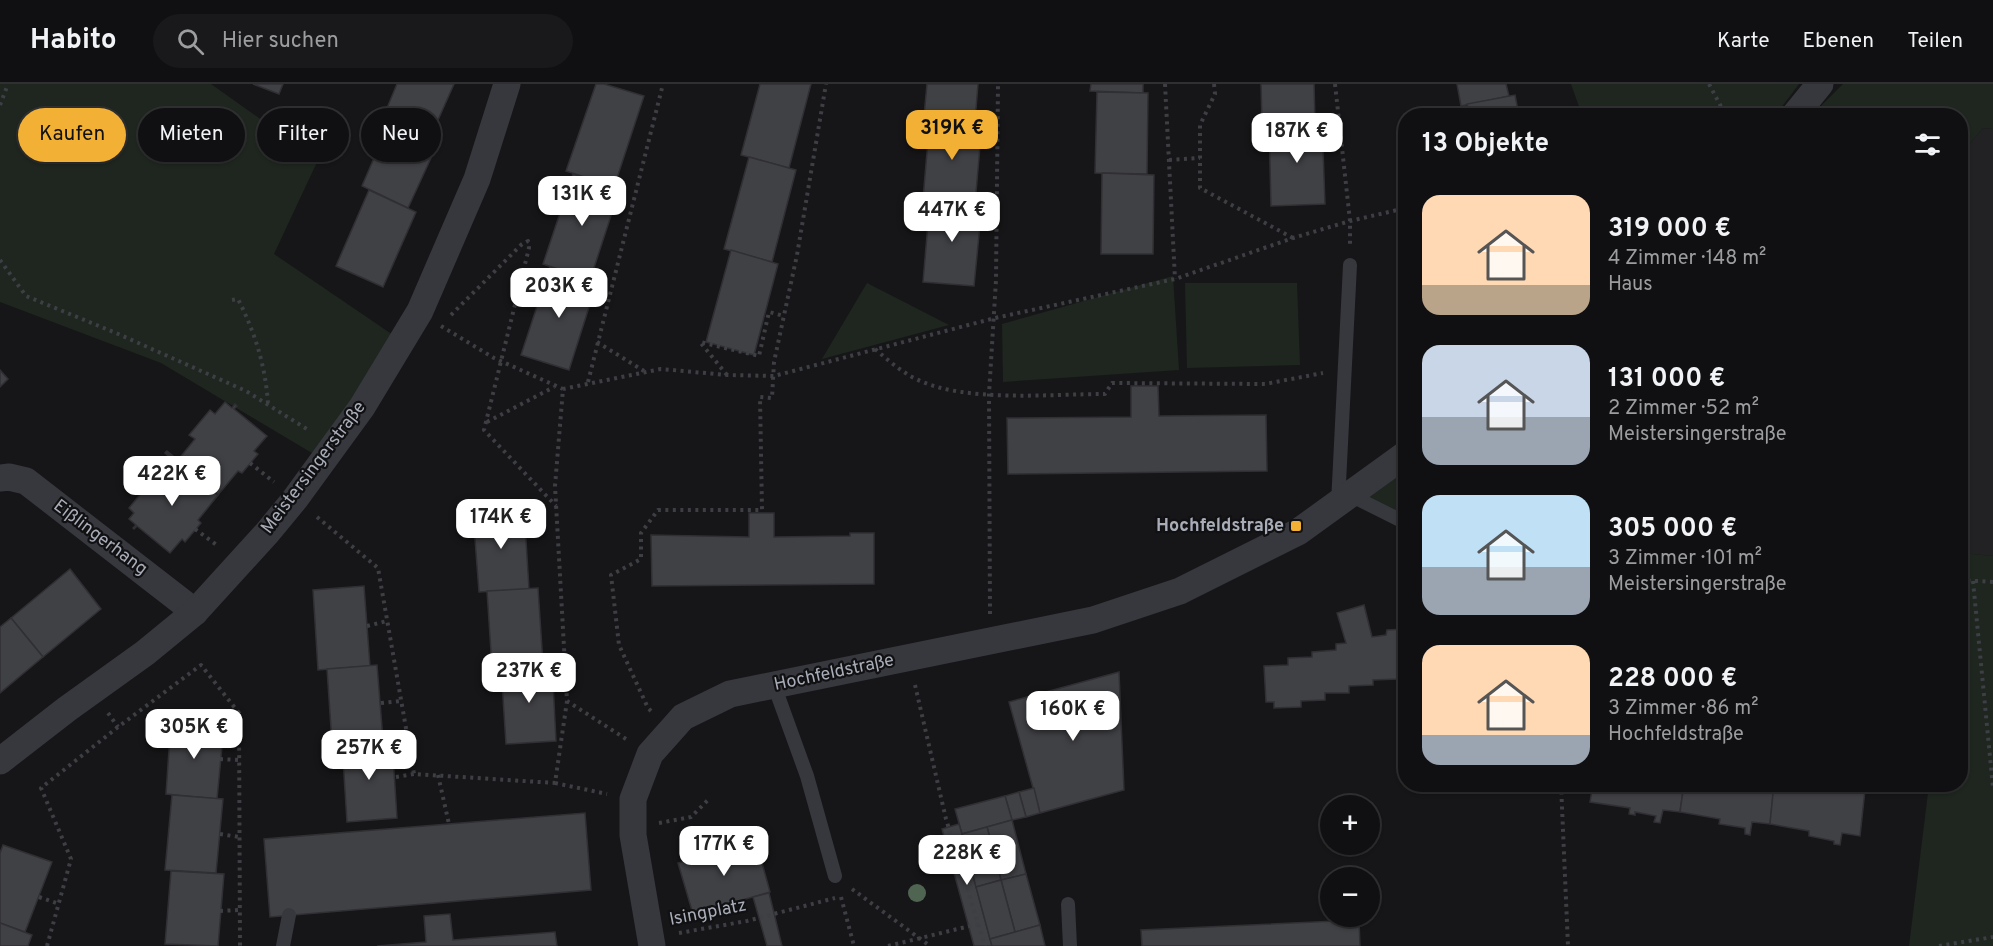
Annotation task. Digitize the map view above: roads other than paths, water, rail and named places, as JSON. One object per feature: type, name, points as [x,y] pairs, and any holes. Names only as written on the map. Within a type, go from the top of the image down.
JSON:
[{"type":"street","name":"Meistersingerstraße","points":[[0,761],[145,653],[195,612],[296,499],[382,374],[427,295],[477,179],[507,84]]},
{"type":"street","points":[[1800,108],[1820,84]]},
{"type":"street","name":"Hochfeldstraße","points":[[651,942],[633,826],[633,799],[650,754],[683,717],[730,694],[1093,620],[1180,591],[1298,532],[1398,460]]},
{"type":"street","name":"Eißlingerhang","points":[[0,478],[9,477],[26,481],[195,612]]},
{"type":"lane","points":[[1350,265],[1344,499],[1398,520]]},
{"type":"lane","points":[[774,685],[807,776],[835,876]]},
{"type":"lane","points":[[1068,904],[1070,946]]},
{"type":"lane","points":[[283,946],[289,915]]},
{"type":"place","name":"Hochfeldstraße","points":[[1296,526]]}]
